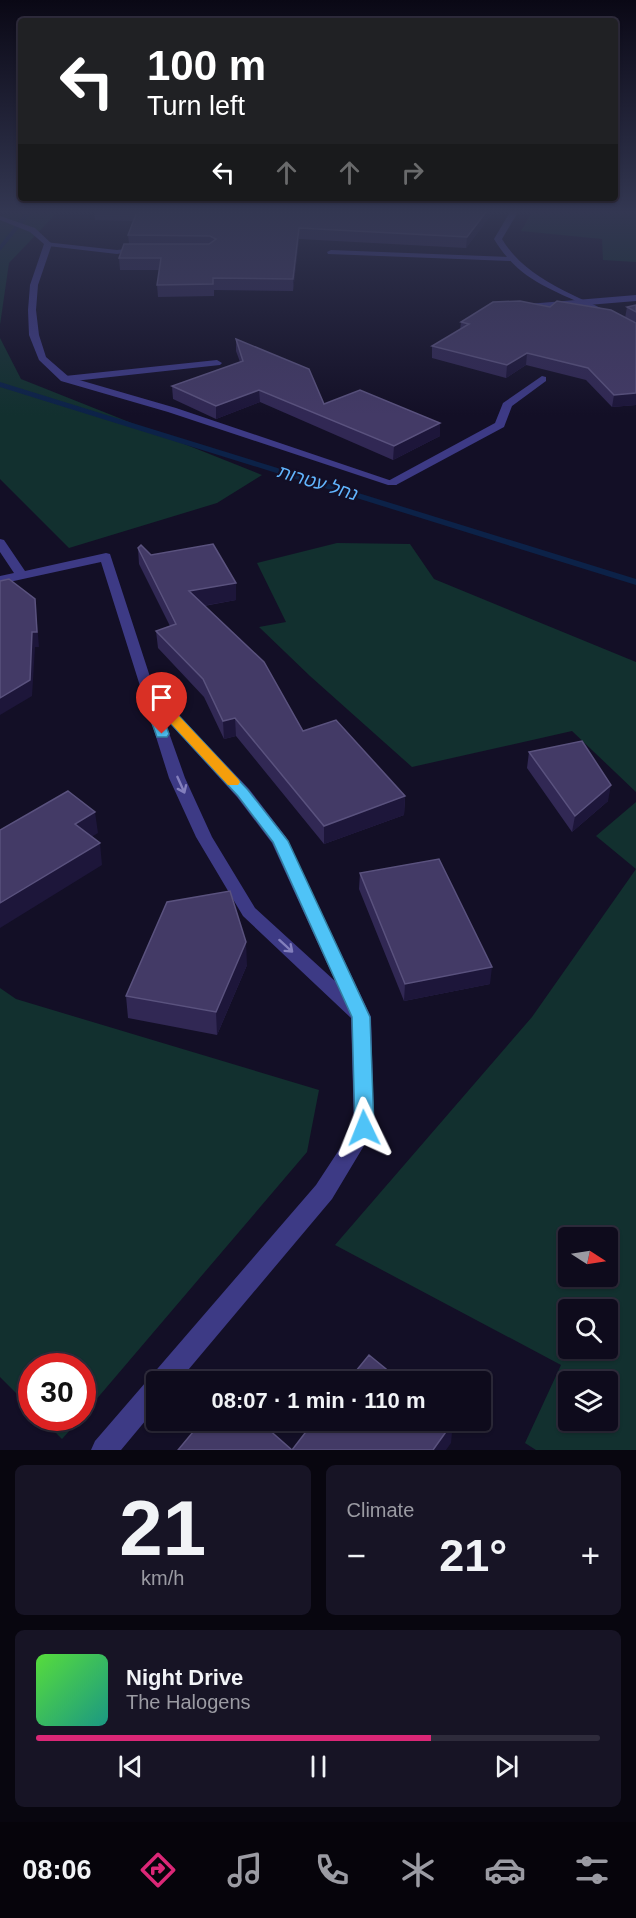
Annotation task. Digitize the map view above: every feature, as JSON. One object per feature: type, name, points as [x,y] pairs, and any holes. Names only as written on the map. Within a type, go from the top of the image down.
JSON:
[{"type":"street","points":[[36,280],[32,310],[34,335],[42,358],[65,379],[172,410],[392,483],[500,425],[507,405],[542,379]]},
{"type":"street","points":[[538,280],[550,289],[583,302],[636,331]]},
{"type":"street","points":[[517,308],[636,298]]},
{"type":"street","points":[[65,379],[214,358],[224,375]]},
{"type":"street","points":[[0,543],[22,575]]},
{"type":"street","points":[[0,580],[106,557],[177,778],[204,837],[249,912],[361,1017]]},
{"type":"street","points":[[147,690],[243,793],[280,841],[361,1017],[364,1128],[324,1192],[171,1371]]},
{"type":"street","points":[[104,1450],[146,1401]]},
{"type":"green space","points":[[0,280],[7,280],[0,325]]},
{"type":"green space","points":[[0,338],[21,379],[262,475],[217,503],[69,548],[0,479]]},
{"type":"green space","points":[[337,543],[410,544],[434,579],[636,662],[636,792],[572,731],[412,767],[259,627],[286,622],[257,563]]},
{"type":"green space","points":[[636,802],[636,869],[596,836]]},
{"type":"green space","points":[[636,869],[636,1450],[536,1450],[525,1443],[558,1372],[558,1431],[618,1431],[618,1371],[558,1371],[561,1365],[335,1245],[532,1017]]},
{"type":"green space","points":[[0,988],[16,999],[319,1090],[307,1152],[96,1400],[96,1353],[18,1353],[18,1395],[0,1377]]},
{"type":"green space","points":[[54,1431],[69,1431],[62,1439]]},
{"type":"building","points":[[158,280],[213,280],[213,284],[157,285]]},
{"type":"building","points":[[520,301],[550,307],[557,301],[611,310],[636,323],[636,393],[614,395],[588,368],[527,353],[507,365],[432,346],[469,324],[461,322],[493,302]]},
{"type":"building","points":[[636,305],[636,312],[627,307]]},
{"type":"building","points":[[236,339],[309,369],[324,404],[360,390],[440,423],[394,446],[259,390],[216,406],[172,386],[243,361]]},
{"type":"building","points":[[213,544],[236,583],[189,591],[264,662],[303,731],[336,720],[405,796],[324,826],[235,718],[223,721],[203,679],[156,631],[176,624],[138,548],[141,545],[151,555]]},
{"type":"building","points":[[9,579],[35,599],[37,632],[32,632],[30,680],[0,698],[0,581]]},
{"type":"building","points":[[582,741],[611,785],[575,816],[529,752]]},
{"type":"building","points":[[68,791],[95,812],[75,824],[100,843],[0,903],[0,830]]},
{"type":"building","points":[[439,859],[492,967],[405,984],[360,873]]},
{"type":"building","points":[[230,891],[246,942],[216,1012],[126,996],[167,902]]},
{"type":"building","points":[[369,1355],[389,1371],[356,1371]]},
{"type":"building","points":[[194,1431],[270,1431],[292,1450],[178,1450]]},
{"type":"building","points":[[307,1431],[447,1431],[433,1450],[292,1450]]},
{"type":"waterway","name":"נחל עטרות","points":[[0,384],[636,582]]},
{"type":"slow traffic","points":[[157,701],[233,782]]},
{"type":"route","points":[[162,734],[147,690],[243,793],[280,841],[361,1017],[364,1128]]}]
